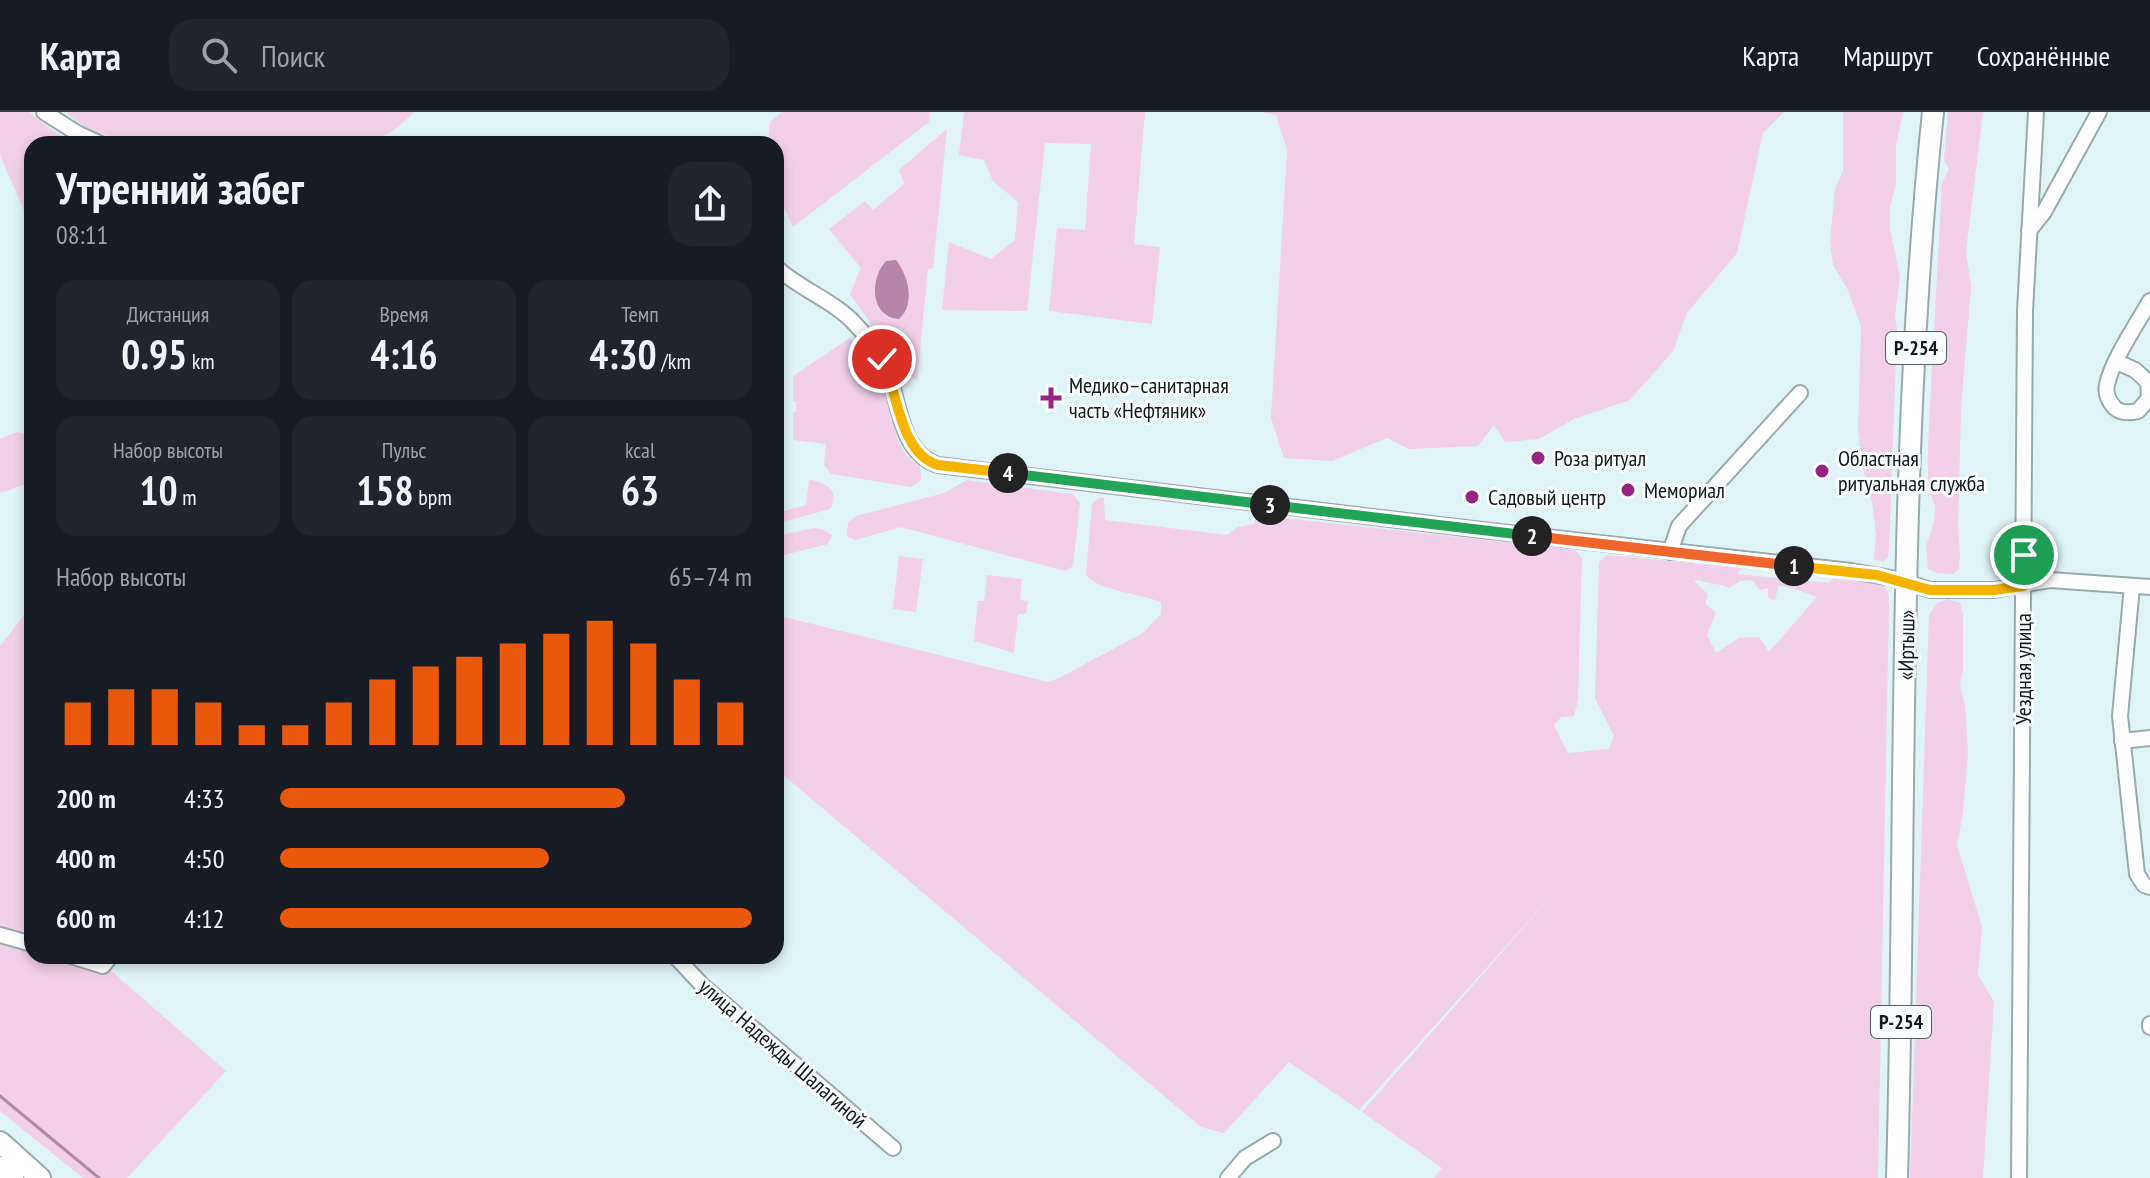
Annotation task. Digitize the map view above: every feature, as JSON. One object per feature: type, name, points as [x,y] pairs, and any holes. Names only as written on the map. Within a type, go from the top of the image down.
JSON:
[{"type":"highway","name":"«Иртыш»","points":[[1887,1178],[1902,582],[1931,116]]},
{"type":"highway","name":"«Иртыш»","points":[[1897,1178],[1902,582]]},
{"type":"highway","points":[[0,1142],[40,1178]]},
{"type":"highway","points":[[0,1167],[13,1178]]},
{"type":"street","points":[[44,112],[84,136]]},
{"type":"street","name":"Уездная улица","points":[[2019,1178],[2025,311],[2036,112]]},
{"type":"street","points":[[2029,231],[2044,212],[2099,112]]},
{"type":"street","points":[[784,273],[855,323],[882,359],[891,378],[906,436],[917,451],[938,465],[1851,571],[1930,590],[1994,590],[2050,580],[2150,587]]},
{"type":"street","points":[[2117,362],[2150,301]]},
{"type":"street","points":[[1670,552],[1679,526],[1800,393]]},
{"type":"street","points":[[2132,586],[2120,698],[2122,741],[2142,857],[2140,880],[2150,887]]},
{"type":"street","points":[[2122,741],[2150,738]]},
{"type":"street","points":[[0,935],[24,942]]},
{"type":"street","name":"улица Надежды Шалагиной","points":[[682,964],[702,985],[893,1148]]},
{"type":"street","points":[[1228,1178],[1245,1158],[1273,1141]]},
{"type":"shaded area","points":[[0,112],[29,112],[61,136],[24,136],[24,210],[0,155]]},
{"type":"shaded area","points":[[66,112],[414,112],[382,136],[109,136],[85,126]]},
{"type":"shaded area","points":[[782,112],[930,112],[929,122],[793,227],[784,207],[784,136],[769,136],[770,122]]},
{"type":"shaded area","points":[[964,112],[1145,112],[1134,244],[1160,247],[1152,324],[1049,311],[1057,228],[1085,230],[1091,144],[1045,143],[1027,311],[942,310],[949,242],[991,259],[1015,240],[1018,202],[993,181],[984,160],[959,155]]},
{"type":"shaded area","points":[[1261,112],[1784,112],[1763,133],[1737,253],[1687,313],[1673,351],[1630,400],[1574,419],[1539,439],[1505,442],[1494,425],[1478,446],[1409,449],[1387,438],[1332,461],[1284,458],[1271,418],[1287,150],[1276,115]]},
{"type":"shaded area","points":[[1843,112],[1903,112],[1896,145],[1896,183],[1890,208],[1890,229],[1900,277],[1895,315],[1897,331],[1889,550],[1883,562],[1874,559],[1876,535],[1872,502],[1858,432],[1861,326],[1847,288],[1833,265],[1830,241],[1835,189],[1843,171]]},
{"type":"shaded area","points":[[1948,112],[1983,112],[1966,250],[1971,287],[1961,409],[1960,555],[1959,569],[1953,574],[1928,569],[1926,547],[1935,507],[1928,485],[1928,443],[1942,182],[1949,170],[1944,160]]},
{"type":"shaded area","points":[[947,129],[933,268],[928,269],[917,380],[906,373],[850,294],[861,268],[829,229],[865,201],[873,210],[904,184],[899,170]]},
{"type":"shaded area","points":[[896,260],[904,273],[909,298],[899,319],[889,317],[882,311],[875,296],[881,268],[886,261]]},
{"type":"shaded area","points":[[850,338],[876,371],[891,411],[897,439],[908,458],[920,467],[921,480],[911,487],[831,474],[824,465],[826,444],[793,440],[796,402],[793,401],[793,376]]},
{"type":"shaded area","points":[[17,432],[24,434],[24,485],[0,493],[0,439]]},
{"type":"shaded area","points":[[809,480],[826,485],[833,493],[830,509],[784,522],[784,511],[806,505]]},
{"type":"shaded area","points":[[967,480],[1073,494],[1080,503],[1073,566],[1065,571],[901,527],[855,540],[847,536],[848,522],[856,516],[944,493]]},
{"type":"shaded area","points":[[1099,498],[1104,498],[1105,520],[1227,535],[1238,527],[1254,524],[1257,515],[1575,550],[1582,558],[1578,700],[1574,716],[1561,717],[1554,725],[1568,753],[1609,749],[1614,736],[1595,698],[1599,562],[1608,555],[1742,568],[1737,574],[1829,583],[1833,579],[1879,583],[1888,592],[1889,605],[1878,1178],[1434,1178],[1442,1168],[1362,1112],[1559,887],[1359,1110],[1289,1062],[1224,1133],[1201,1127],[784,776],[784,617],[1048,682],[1143,633],[1161,614],[1161,602],[1109,588],[1086,575],[1092,504]],"holes":[[[1752,580],[1760,590],[1768,588],[1768,597],[1775,601],[1778,586],[1817,597],[1769,652],[1759,637],[1739,638],[1716,653],[1707,635],[1716,612],[1705,604],[1708,594],[1694,581],[1729,588],[1740,581]]]},
{"type":"shaded area","points":[[814,528],[832,535],[828,544],[784,555],[784,534]]},
{"type":"shaded area","points":[[899,556],[923,559],[916,612],[893,609]]},
{"type":"shaded area","points":[[987,575],[1022,579],[1020,600],[1028,601],[1026,614],[1018,614],[1014,653],[974,641],[978,601],[984,601]]},
{"type":"shaded area","points":[[1948,599],[1960,603],[1963,614],[1960,685],[1965,706],[1968,753],[1957,845],[1982,927],[1978,975],[1994,1002],[1983,1178],[1910,1178],[1929,615],[1937,603]]},
{"type":"shaded area","points":[[24,615],[24,964],[103,964],[226,1071],[127,1178],[83,1178],[0,1111],[0,646]]},
{"type":"waterway","points":[[0,1096],[99,1178]]},
{"type":"place","name":"Медико–санитарная часть «Нефтяник»","points":[[1051,398]]},
{"type":"place","name":"Роза ритуал","points":[[1538,458]]},
{"type":"place","name":"Областная ритуальная служба","points":[[1822,471]]},
{"type":"place","name":"Мемориал","points":[[1628,490]]},
{"type":"place","name":"Садовый центр","points":[[1472,497]]},
{"type":"route","points":[[882,359],[891,378],[906,436],[917,451],[938,465],[1851,571],[1897,579],[1930,590],[1994,590],[2023,586],[2024,555]]}]
